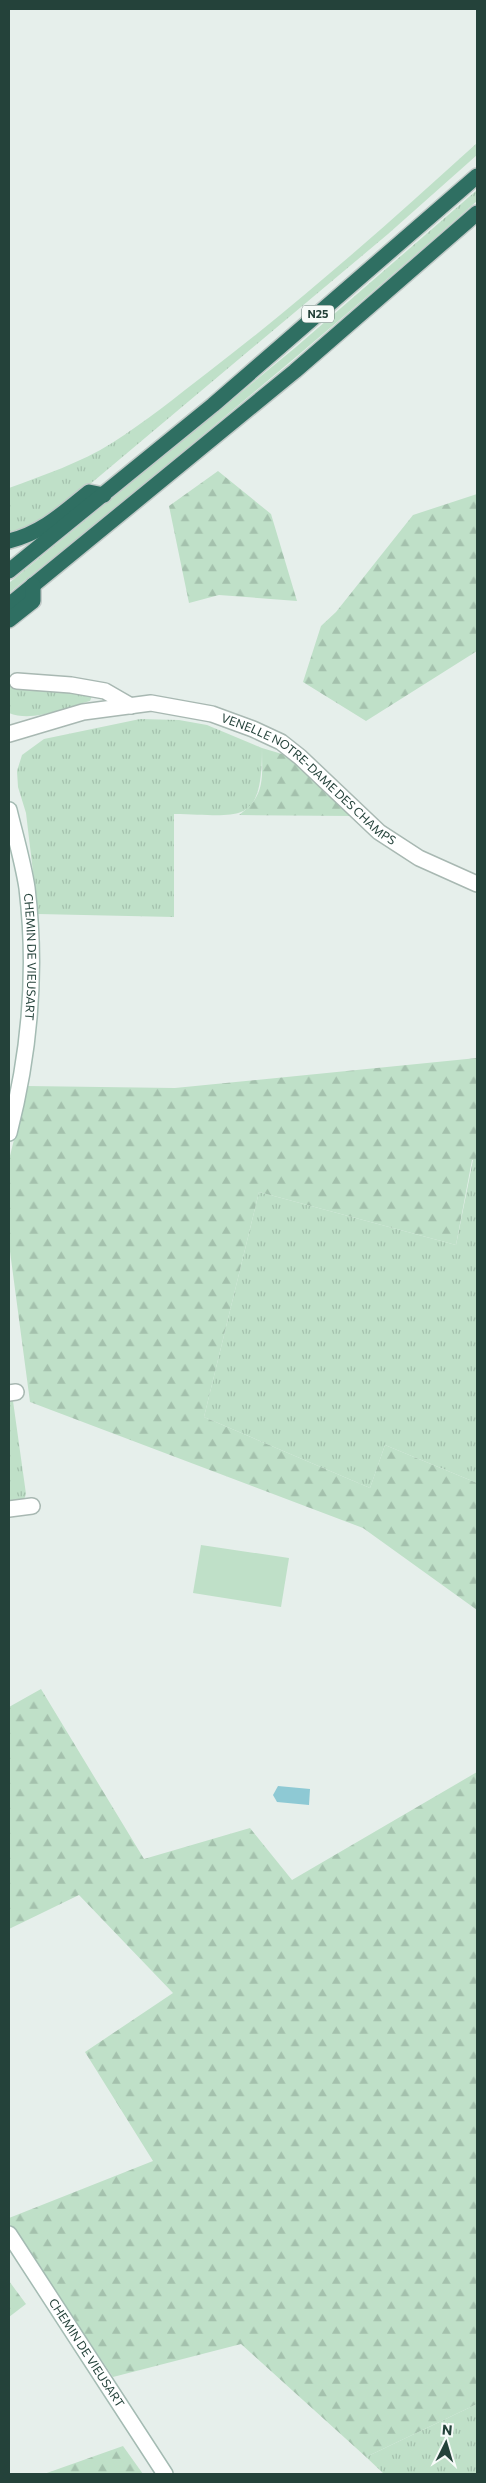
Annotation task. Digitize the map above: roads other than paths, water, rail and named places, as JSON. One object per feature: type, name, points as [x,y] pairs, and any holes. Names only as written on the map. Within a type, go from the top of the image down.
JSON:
[{"type":"highway","name":"N25","points":[[9,571],[220,398],[477,176]]},
{"type":"highway","name":"N25","points":[[9,605],[295,371],[477,213]]},
{"type":"highway","points":[[9,541],[28,536],[45,527],[89,492],[104,495]]},
{"type":"highway","points":[[9,620],[32,601],[32,585]]},
{"type":"street","points":[[16,681],[71,685],[105,691],[131,706]]},
{"type":"street","name":"VENELLE NOTRE-DAME DES CHAMPS","points":[[9,734],[84,712],[151,704],[212,714],[253,729],[280,742],[300,757],[379,832],[419,858],[477,884]]},
{"type":"street","name":"CHEMIN DE VIEUSART","points":[[9,810],[26,886],[32,944],[31,1017],[26,1056],[9,1133]]},
{"type":"street","points":[[9,1509],[32,1506]]},
{"type":"street","name":"CHEMIN DE VIEUSART","points":[[9,2234],[165,2474]]},
{"type":"water","points":[[278,1786],[310,1789],[309,1805],[277,1802],[273,1795]]}]
